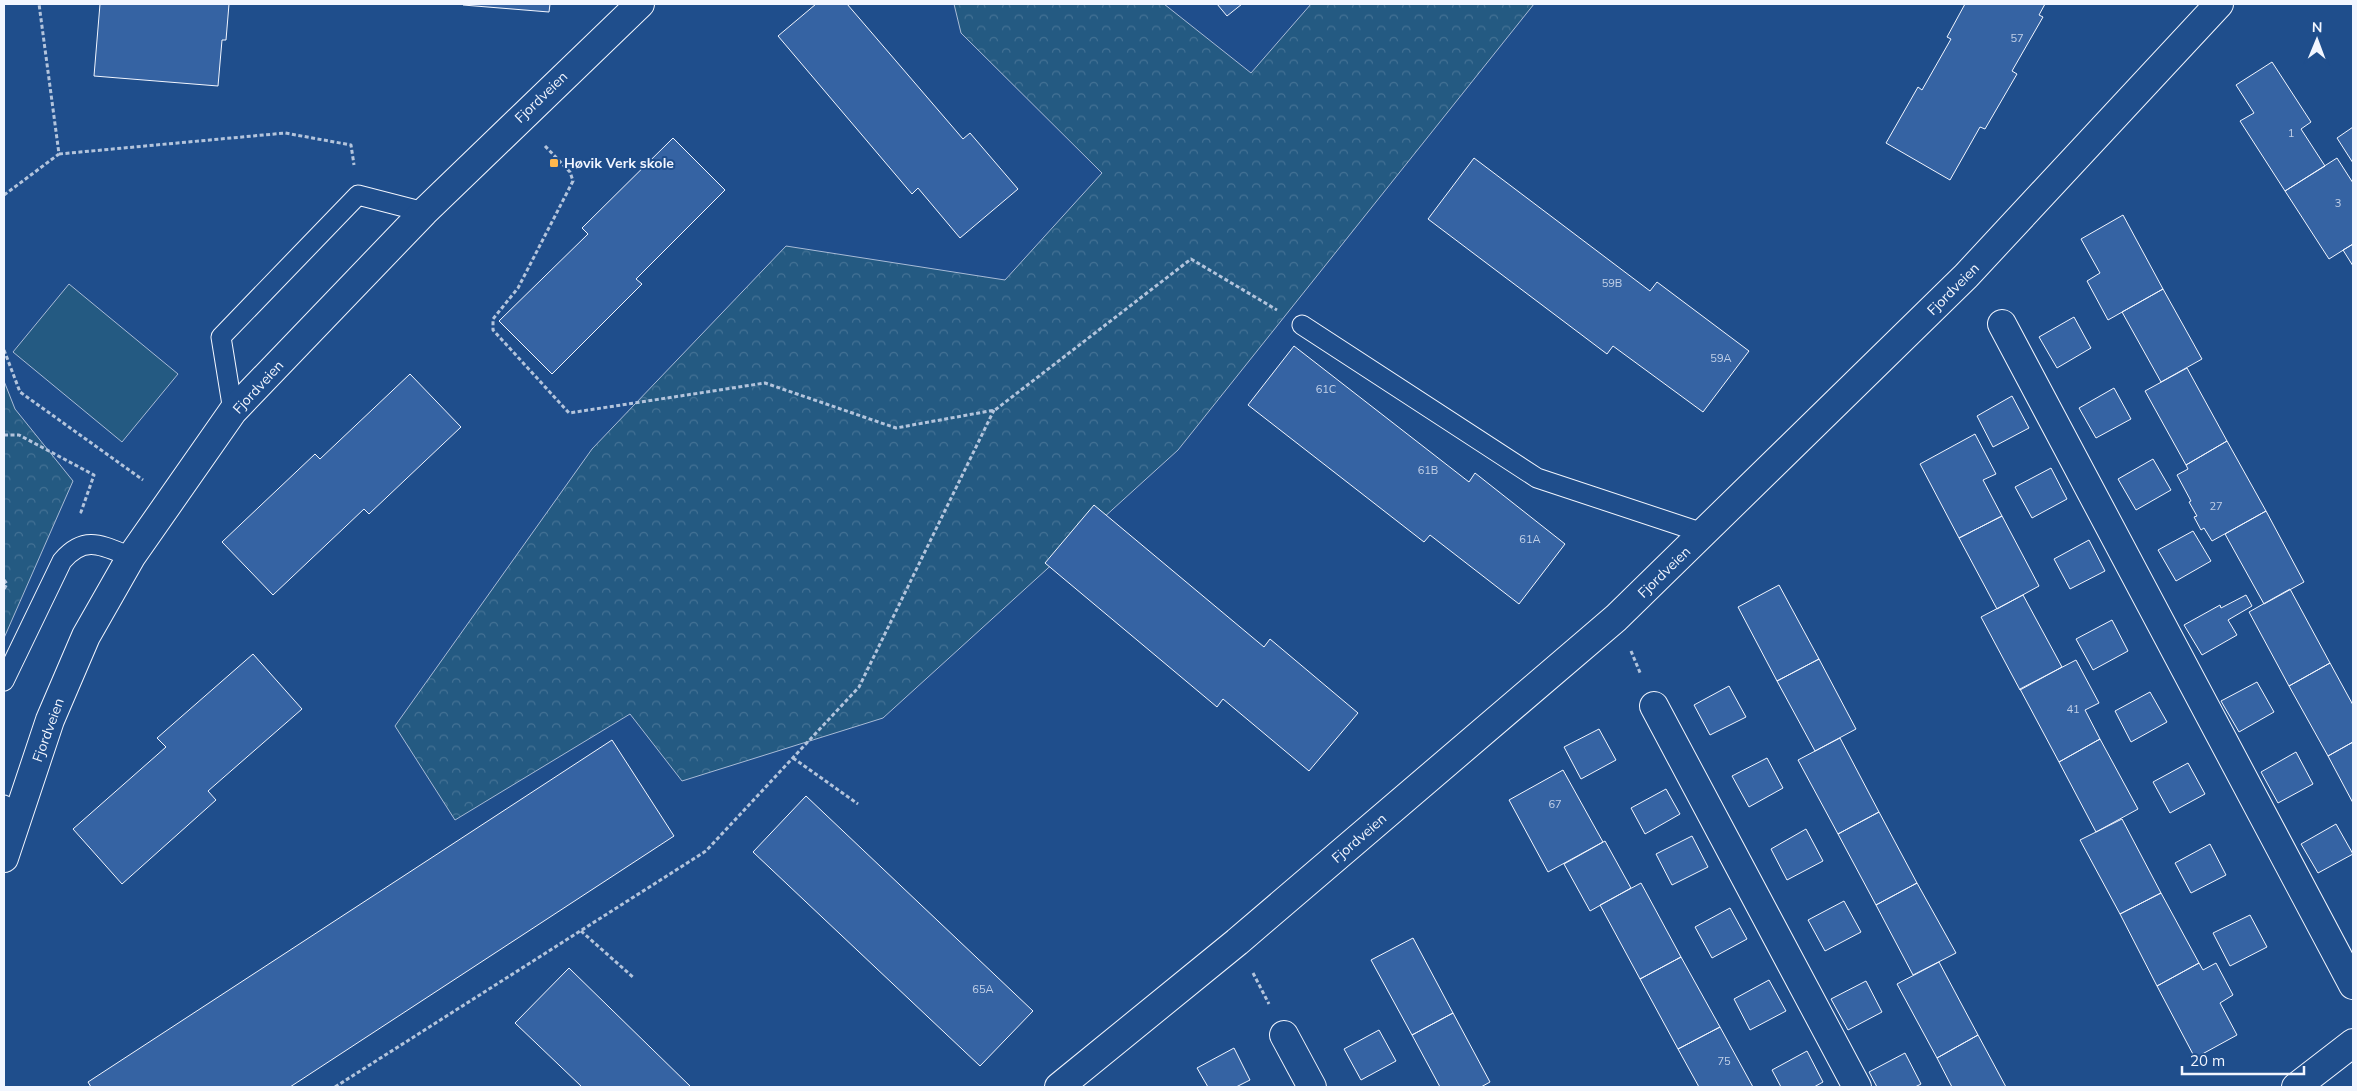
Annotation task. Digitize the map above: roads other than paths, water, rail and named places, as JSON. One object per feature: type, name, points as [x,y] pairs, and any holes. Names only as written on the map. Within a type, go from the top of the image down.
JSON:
[{"type":"street","name":"Fjordveien","points":[[4,858],[9,814],[86,636],[131,557],[233,411],[424,212],[518,119],[640,4]]},
{"type":"street","name":"Fjordveien","points":[[1059,1087],[1238,942],[1616,618],[1966,276],[2219,4]]},
{"type":"street","points":[[2002,324],[2353,985]]},
{"type":"street","points":[[1654,706],[1857,1087]]},
{"type":"street","points":[[1284,1035],[1312,1087]]},
{"type":"street","points":[[2296,1087],[2353,1043]]},
{"type":"lane","points":[[233,411],[221,337],[358,195],[424,212]]},
{"type":"lane","points":[[1302,325],[1537,478],[1703,533]]},
{"type":"lane","points":[[4,681],[62,560],[68,553],[76,547],[97,543],[131,557]]},
{"type":"place","name":"Høvik Verk skole","points":[[554,163]]}]
